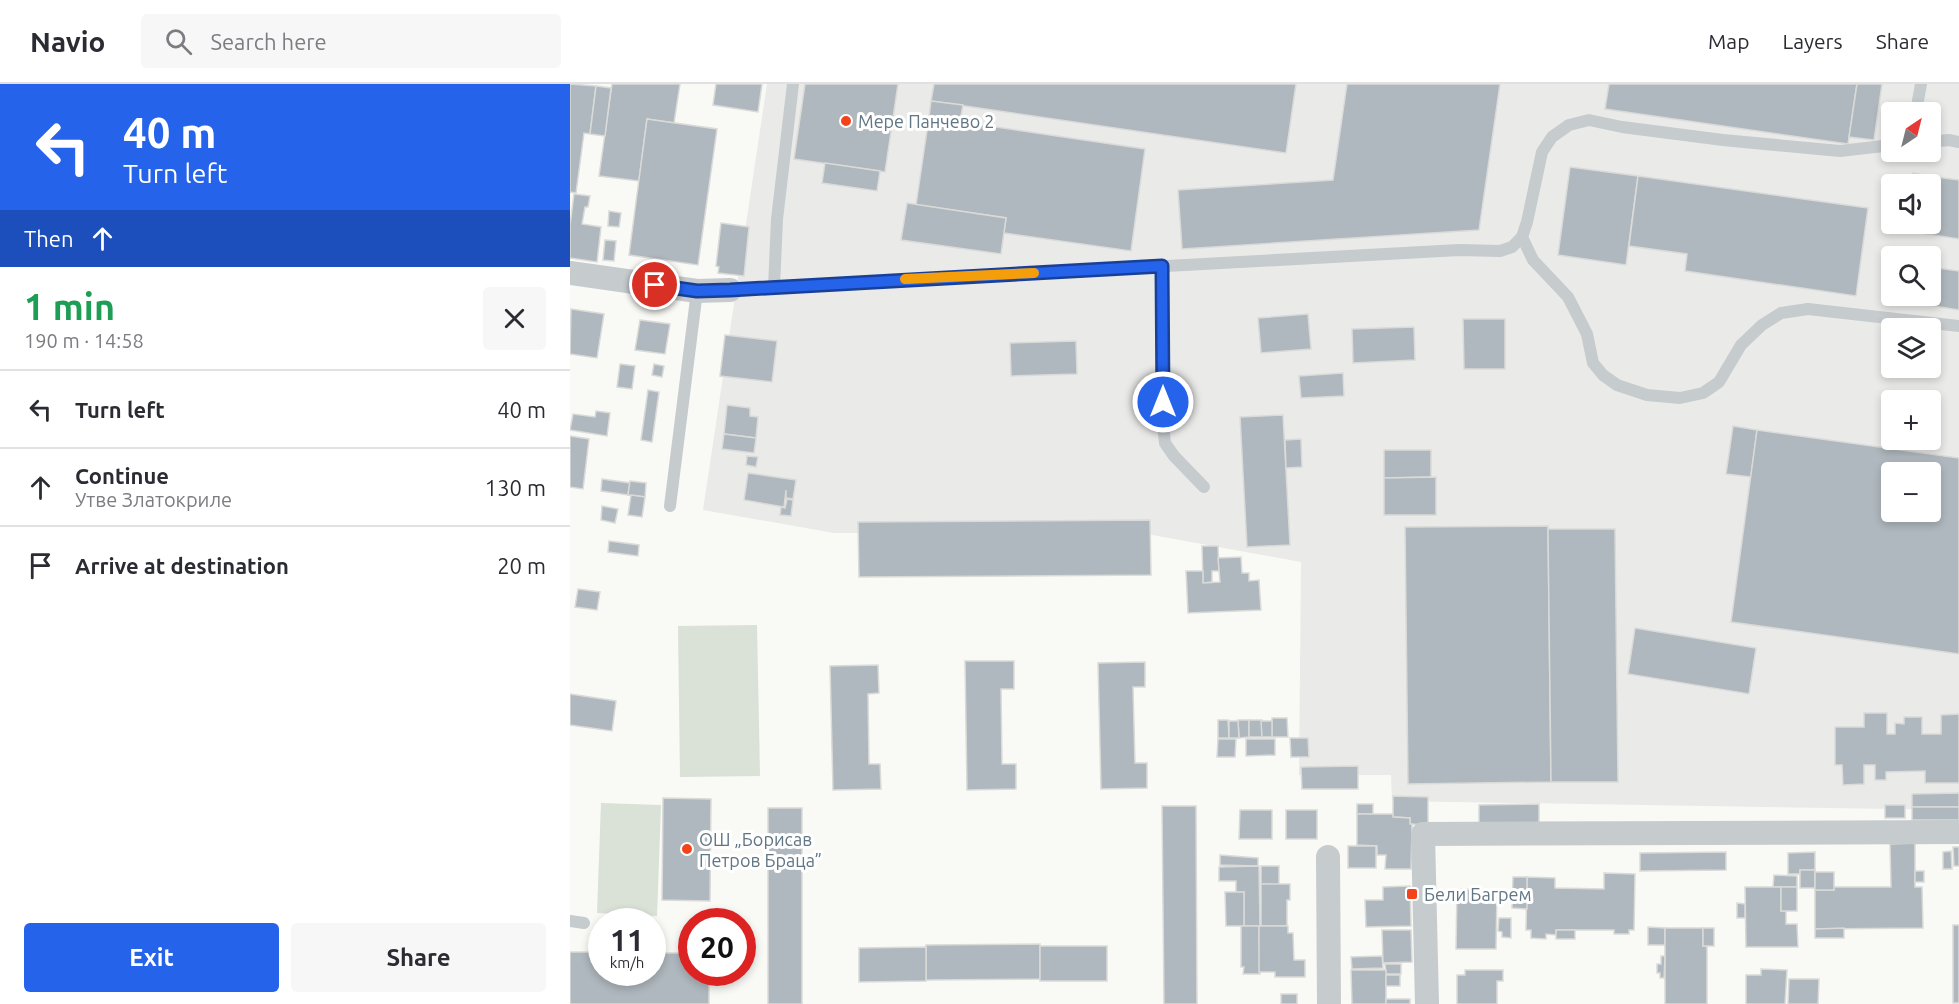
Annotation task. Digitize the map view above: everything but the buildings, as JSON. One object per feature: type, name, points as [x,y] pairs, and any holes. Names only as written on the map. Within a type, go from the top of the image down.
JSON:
[{"type":"street","points":[[570,273],[697,291],[730,290]]},
{"type":"street","points":[[1427,1004],[1423,834],[1959,832]]},
{"type":"street","points":[[1328,857],[1329,1004]]},
{"type":"lane","points":[[774,287],[777,219],[794,84]]},
{"type":"lane","points":[[1918,102],[1921,84]]},
{"type":"lane","points":[[730,290],[1459,250],[1500,250],[1512,247],[1522,237],[1542,152],[1552,137],[1569,125],[1589,120],[1622,127],[1723,140],[1840,151],[1881,146]]},
{"type":"lane","points":[[1941,141],[1959,142]]},
{"type":"lane","points":[[1522,237],[1533,260],[1568,297],[1587,334],[1593,363],[1617,386],[1647,395],[1680,398],[1703,393],[1719,382],[1741,345],[1762,325],[1780,314],[1808,309],[1959,326]]},
{"type":"lane","points":[[1162,266],[1165,443],[1174,456],[1204,487]]},
{"type":"lane","points":[[670,506],[697,291]]},
{"type":"lane","points":[[570,921],[584,923]]},
{"type":"shaded area","points":[[767,84],[1959,84],[1959,810],[1392,801],[1391,775],[1299,775],[1301,562],[1136,532],[834,533],[703,510]]},
{"type":"shaded area","points":[[757,625],[760,776],[680,777],[678,626]]},
{"type":"shaded area","points":[[601,803],[661,805],[657,908],[597,908]]},
{"type":"slow traffic","points":[[905,279],[1034,273]]},
{"type":"place","name":"Мере Панчево 2","points":[[846,121]]},
{"type":"place","name":"ОШ „Борисав Петров Браца”","points":[[687,849]]},
{"type":"place","name":"Бели Багрем","points":[[1412,894]]},
{"type":"route","points":[[655,285],[697,291],[730,290],[1162,266],[1163,402]]}]
